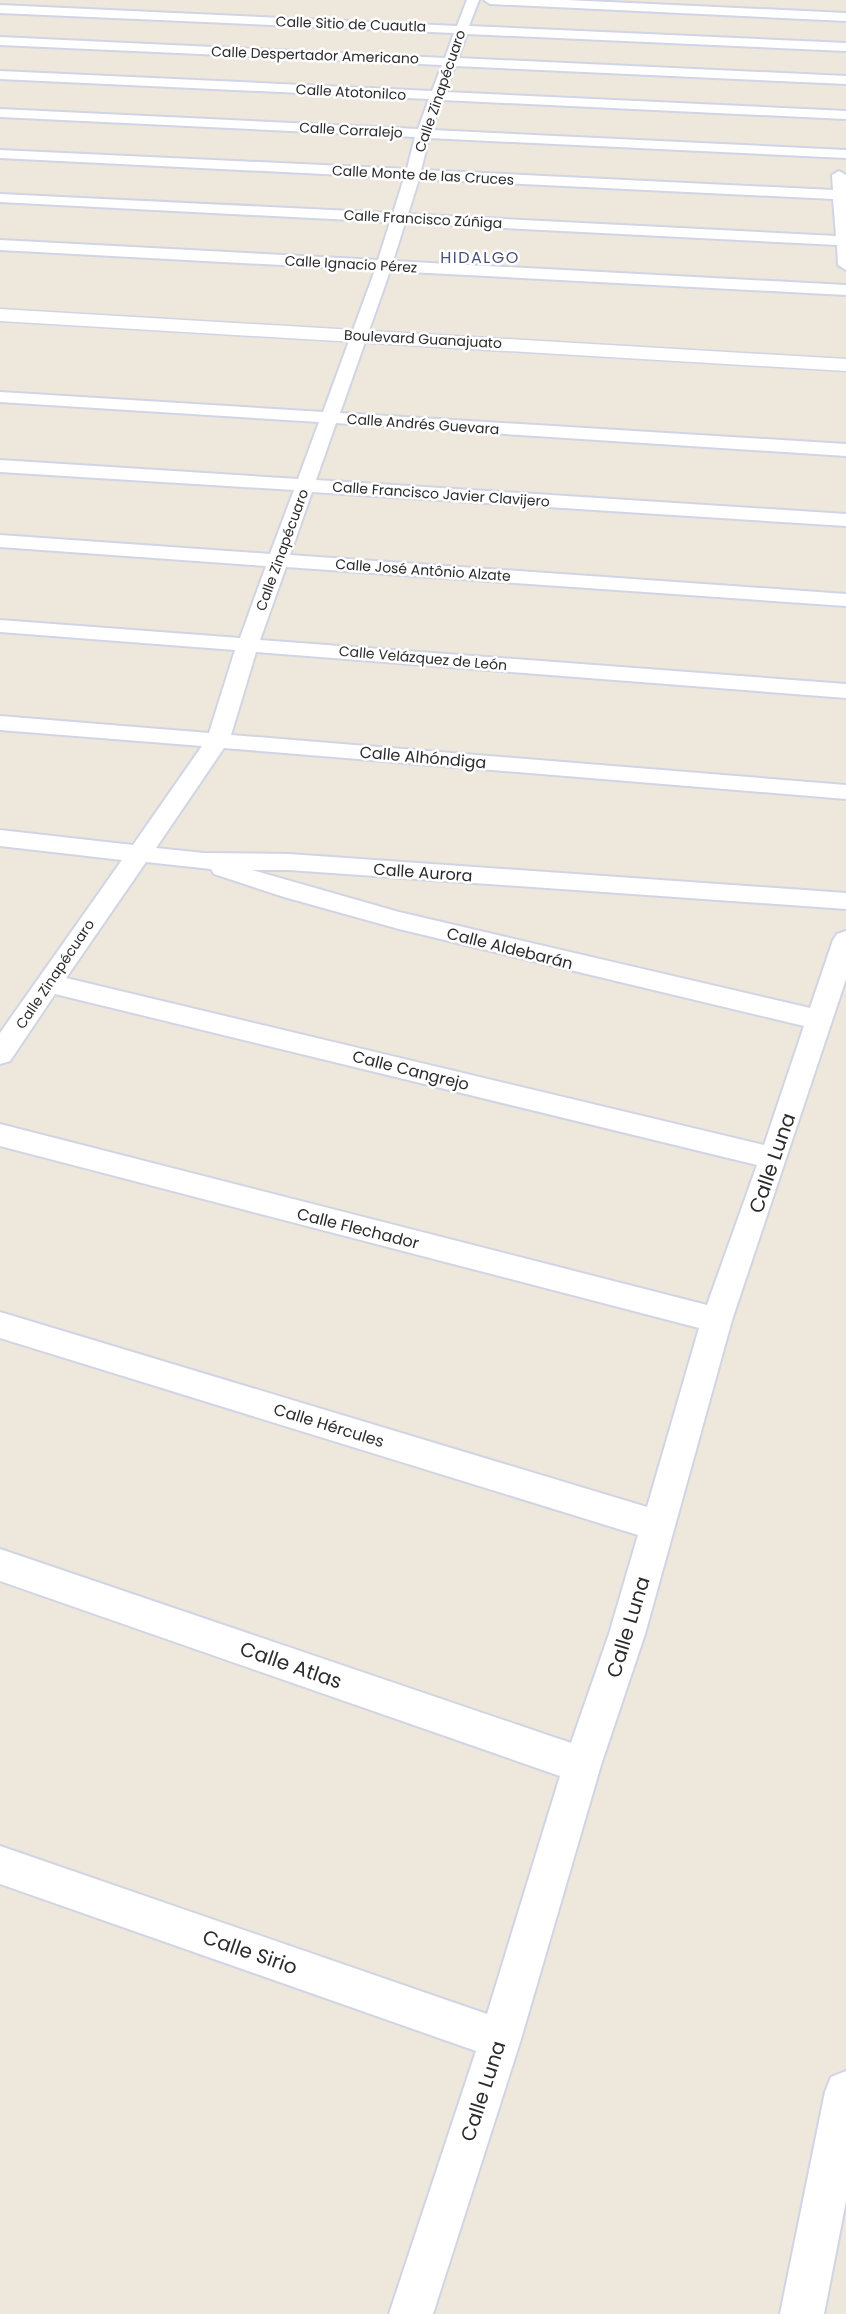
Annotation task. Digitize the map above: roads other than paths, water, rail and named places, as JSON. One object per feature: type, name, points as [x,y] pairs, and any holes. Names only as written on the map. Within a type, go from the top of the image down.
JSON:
[{"type":"street","name":"Calle Zinapécuaro","points":[[0,1054],[218,740],[249,644],[384,266],[413,174],[423,133],[473,0]]},
{"type":"street","points":[[490,0],[835,65]]},
{"type":"street","points":[[828,0],[835,65],[838,146],[844,195],[846,265]]},
{"type":"street","name":"Calle Sitio de Cuautla","points":[[0,9],[461,29],[835,65],[846,47]]},
{"type":"street","points":[[2,44],[32,11]]},
{"type":"street","name":"Calle Despertador Americano","points":[[2,44],[450,60],[835,65]]},
{"type":"street","name":"Calle Atotonilco","points":[[0,75],[437,97],[835,65]]},
{"type":"street","name":"Calle Corralejo","points":[[0,113],[423,133],[838,146]]},
{"type":"street","name":"Calle Monte de las Cruces","points":[[0,154],[844,195]]},
{"type":"street","name":"Calle Francisco Zúñiga","points":[[0,198],[845,241]]},
{"type":"street","name":"Calle Ignacio Pérez","points":[[0,244],[846,290]]},
{"type":"street","name":"Boulevard Guanajuato","points":[[0,315],[846,365]]},
{"type":"street","name":"Calle Andrés Guevara","points":[[0,397],[846,450]]},
{"type":"street","name":"Calle Francisco Javier Clavijero","points":[[0,466],[846,520]]},
{"type":"street","name":"Calle José Antônio Alzate","points":[[0,541],[846,600]]},
{"type":"street","name":"Calle Velázquez de León","points":[[0,626],[846,691]]},
{"type":"street","name":"Calle Alhóndiga","points":[[0,723],[846,792]]},
{"type":"street","name":"Calle Aurora","points":[[0,838],[204,861],[289,862],[846,901]]},
{"type":"street","name":"Calle Aldebarán","points":[[204,861],[260,882],[384,918],[715,998],[820,1020]]},
{"type":"street","name":"Calle Luna","points":[[411,2314],[500,2039],[582,1765],[627,1634],[717,1320],[774,1158],[846,940]]},
{"type":"street","name":"Calle Cangrejo","points":[[48,983],[774,1158]]},
{"type":"street","name":"Calle Flechador","points":[[0,1135],[717,1320]]},
{"type":"street","name":"Calle Hércules","points":[[0,1325],[658,1526]]},
{"type":"street","name":"Calle Atlas","points":[[0,1565],[582,1765]]},
{"type":"street","name":"Calle Sirio","points":[[0,1865],[500,2039]]},
{"type":"street","points":[[802,2314],[846,2092]]},
{"type":"district","name":"HIDALGO","points":[[480,257]]}]
